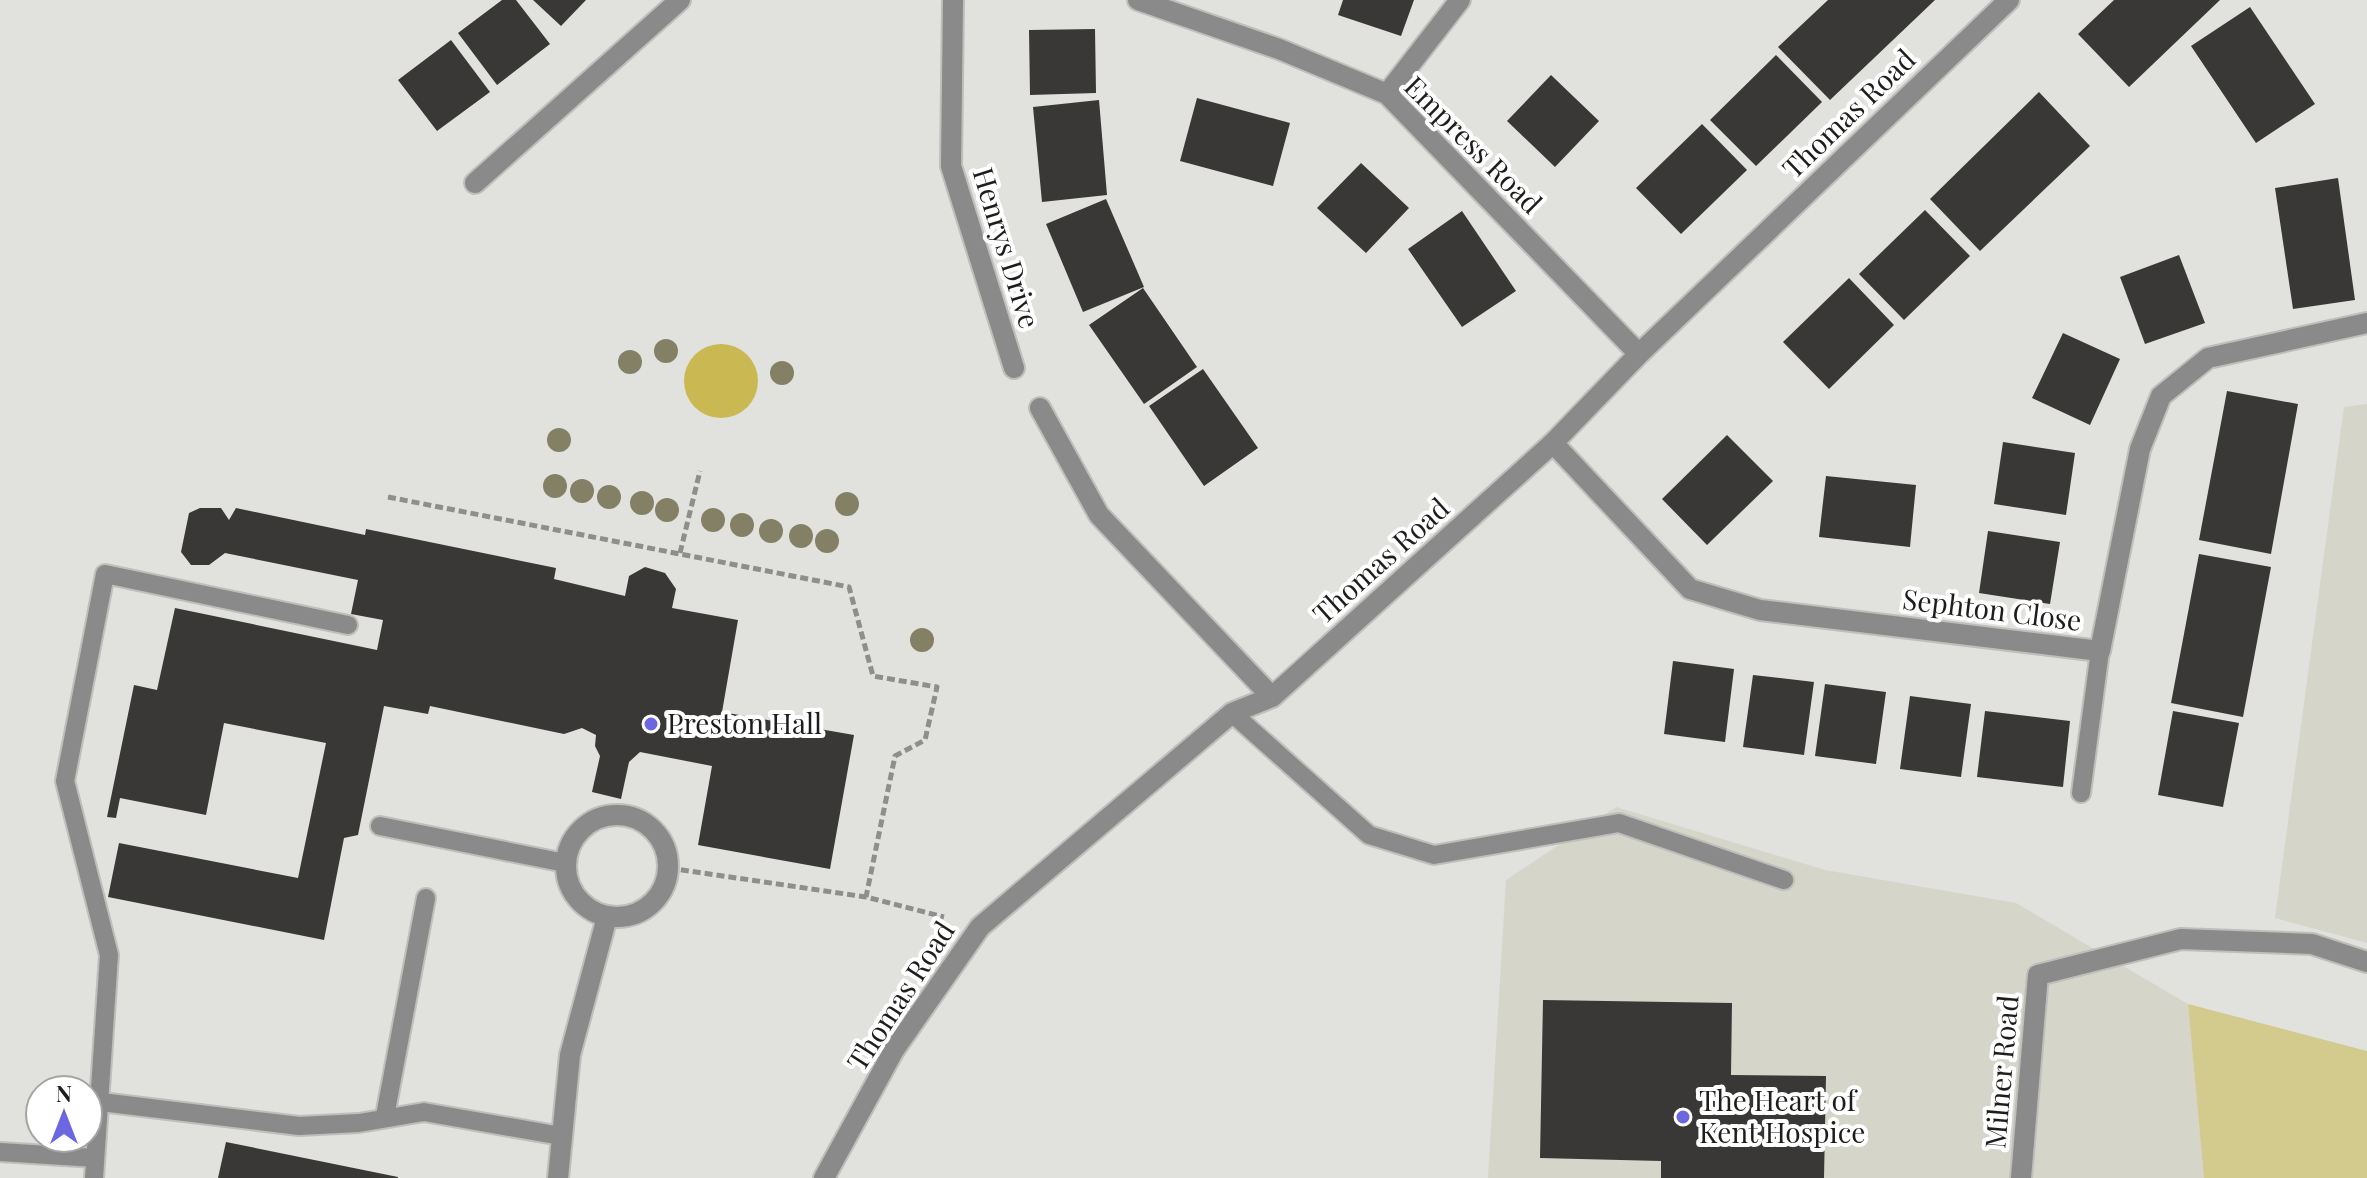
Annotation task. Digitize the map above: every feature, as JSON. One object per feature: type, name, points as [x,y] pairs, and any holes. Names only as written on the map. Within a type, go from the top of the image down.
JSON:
[{"type":"street","points":[[475,183],[680,0]]},
{"type":"street","name":"Henrys Drive","points":[[953,0],[951,166],[1014,368]]},
{"type":"street","name":"Empress Road","points":[[1138,0],[1279,49],[1387,94],[1639,354]]},
{"type":"street","points":[[1387,94],[1460,0]]},
{"type":"street","name":"Thomas Road","points":[[824,1178],[894,1050],[980,927],[1232,713],[1272,697],[1553,443],[1639,354],[2009,0]]},
{"type":"street","name":"Sephton Close","points":[[1553,443],[1690,589],[1760,610],[2100,651],[2140,449],[2161,396],[2208,358],[2367,323]]},
{"type":"street","points":[[1040,408],[1099,515],[1272,697]]},
{"type":"street","points":[[628,816],[645,823],[658,835],[666,851],[669,868],[655,901],[641,912],[625,917],[607,917],[581,903],[571,891],[565,863],[569,845],[579,831],[593,820],[628,816]]},
{"type":"street","points":[[558,1178],[570,1055],[607,917]]},
{"type":"street","name":"Milner Road","points":[[2021,1178],[2038,975],[2181,939],[2312,944],[2367,962]]},
{"type":"lane","points":[[103,1074],[109,955],[65,781],[105,574],[348,625]]},
{"type":"lane","points":[[2081,793],[2100,651]]},
{"type":"lane","points":[[1232,713],[1369,835],[1434,855],[1619,823],[1784,880]]},
{"type":"lane","points":[[380,826],[565,863]]},
{"type":"lane","points":[[385,1116],[426,898]]},
{"type":"lane","points":[[104,1102],[299,1126],[359,1123],[385,1116],[424,1112],[561,1136]]},
{"type":"lane","points":[[0,1152],[95,1158]]},
{"type":"lane","points":[[94,1178],[95,1154]]},
{"type":"path","points":[[680,553],[700,471]]},
{"type":"path","points":[[388,497],[849,587],[873,676],[937,687],[925,740],[895,756],[866,897]]},
{"type":"path","points":[[669,868],[866,897],[980,927]]},
{"type":"shaded area","points":[[721,344],[742,350],[752,360],[758,381],[752,402],[742,412],[721,418],[700,412],[690,402],[684,381],[690,360],[700,350]]},
{"type":"shaded area","points":[[2367,404],[2367,943],[2275,918],[2344,407]]},
{"type":"shaded area","points":[[1616,807],[1825,870],[2016,903],[2188,1004],[2204,1178],[1488,1178],[1506,880]]},
{"type":"shaded area","points":[[2188,1004],[2367,1051],[2367,1178],[2204,1178]]},
{"type":"building","points":[[502,0],[516,0],[550,44],[497,85],[458,33]]},
{"type":"building","points":[[533,0],[586,0],[561,26]]},
{"type":"building","points":[[1343,0],[1414,0],[1401,36],[1338,15]]},
{"type":"building","points":[[1828,0],[1935,0],[1830,100],[1778,47]]},
{"type":"building","points":[[2114,0],[2220,0],[2129,87],[2078,34]]},
{"type":"building","points":[[2250,7],[2315,104],[2256,143],[2191,46]]},
{"type":"building","points":[[1095,29],[1096,93],[1030,95],[1029,30]]},
{"type":"building","points":[[451,40],[490,92],[437,131],[398,80]]},
{"type":"building","points":[[1776,55],[1822,102],[1756,166],[1710,120]]},
{"type":"building","points":[[1551,75],[1599,121],[1555,167],[1507,121]]},
{"type":"building","points":[[2039,92],[2090,146],[1980,251],[1930,199]]},
{"type":"building","points":[[1197,98],[1290,123],[1273,186],[1180,161]]},
{"type":"building","points":[[1099,100],[1107,195],[1042,202],[1033,107]]},
{"type":"building","points":[[1702,124],[1747,170],[1681,234],[1636,188]]},
{"type":"building","points":[[1361,163],[1409,208],[1366,253],[1317,208]]},
{"type":"building","points":[[2338,178],[2355,300],[2293,309],[2275,188]]},
{"type":"building","points":[[1106,199],[1144,287],[1083,312],[1046,224]]},
{"type":"building","points":[[1925,210],[1970,256],[1904,320],[1859,274]]},
{"type":"building","points":[[1462,211],[1516,291],[1462,327],[1408,249]]},
{"type":"building","points":[[2179,255],[2205,323],[2145,344],[2120,277]]},
{"type":"building","points":[[1849,278],[1894,325],[1829,389],[1783,342]]},
{"type":"building","points":[[1143,288],[1197,367],[1144,404],[1089,325]]},
{"type":"building","points":[[2063,333],[2120,359],[2090,425],[2032,398]]},
{"type":"building","points":[[1203,369],[1258,448],[1204,486],[1149,406]]},
{"type":"building","points":[[2227,391],[2298,404],[2271,554],[2199,540]]},
{"type":"building","points":[[1727,435],[1773,481],[1707,545],[1662,499]]},
{"type":"building","points":[[2003,442],[2075,453],[2066,515],[1994,504]]},
{"type":"building","points":[[1826,476],[1916,485],[1910,547],[1819,537]]},
{"type":"building","name":"Preston Hall","points":[[200,508],[221,508],[229,520],[236,508],[365,535],[366,529],[556,568],[554,579],[625,596],[629,576],[645,567],[665,573],[676,589],[672,608],[738,620],[722,712],[854,735],[830,869],[698,845],[712,766],[640,752],[629,762],[621,799],[592,792],[600,756],[595,746],[596,735],[582,728],[564,734],[430,706],[428,714],[384,706],[358,835],[344,838],[324,940],[108,897],[119,843],[298,878],[326,743],[224,723],[206,815],[120,798],[116,818],[107,817],[134,685],[157,690],[175,608],[377,650],[383,620],[351,614],[358,580],[225,553],[209,565],[191,565],[181,552],[189,513]]},
{"type":"building","points":[[1988,531],[2060,542],[2050,604],[1979,593]]},
{"type":"building","points":[[2199,554],[2271,567],[2243,717],[2171,703]]},
{"type":"building","points":[[1673,661],[1734,669],[1725,742],[1664,734]]},
{"type":"building","points":[[1753,675],[1814,682],[1804,755],[1743,747]]},
{"type":"building","points":[[1825,684],[1886,692],[1876,764],[1815,756]]},
{"type":"building","points":[[1910,696],[1971,704],[1961,777],[1900,769]]},
{"type":"building","points":[[1985,711],[2070,721],[2063,787],[1977,777]]},
{"type":"building","points":[[2173,711],[2239,723],[2223,807],[2158,795]]},
{"type":"building","name":"The Heart of Kent Hospice","points":[[1543,1000],[1732,1003],[1731,1075],[1826,1076],[1824,1178],[1661,1178],[1661,1161],[1540,1158]]},
{"type":"building","points":[[226,1142],[398,1177],[398,1178],[218,1178]]},
{"type":"place","name":"Preston Hall","points":[[651,724]]},
{"type":"place","name":"The Heart of Kent Hospice","points":[[1683,1117]]}]
